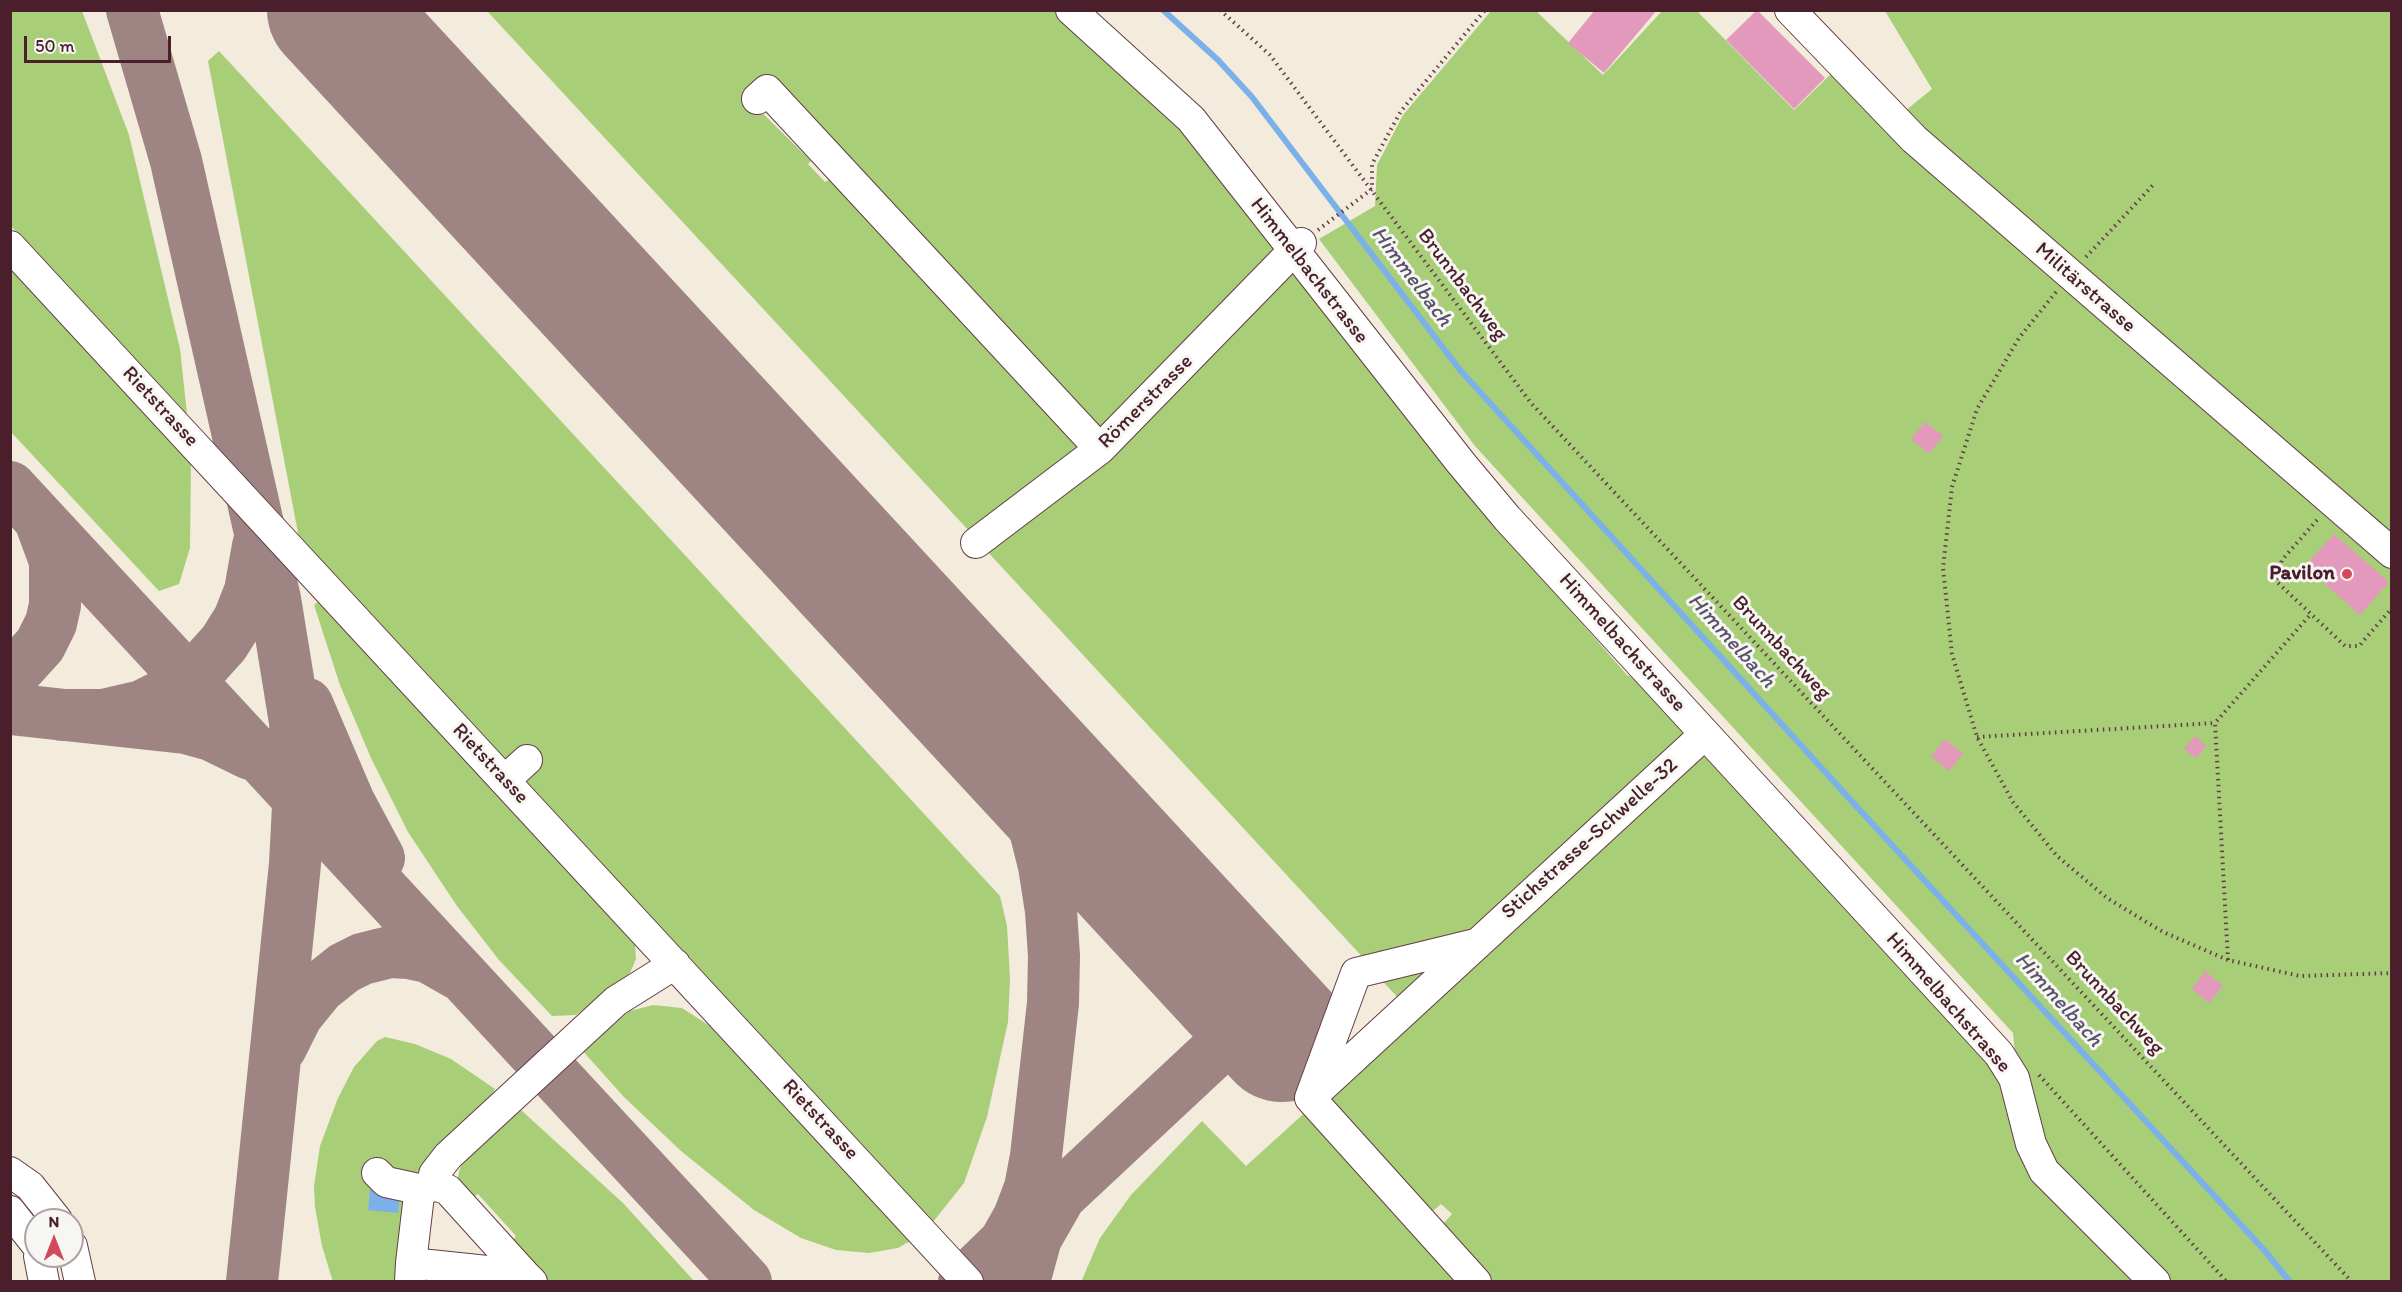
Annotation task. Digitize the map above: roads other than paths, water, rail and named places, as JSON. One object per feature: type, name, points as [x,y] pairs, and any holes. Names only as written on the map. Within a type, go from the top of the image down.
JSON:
[{"type":"street","name":"Himmelbachstrasse","points":[[1071,10],[1191,119],[1305,241],[1461,463],[1704,735],[1999,1054],[2014,1078],[2031,1144],[2044,1171],[2155,1281]]},
{"type":"street","name":"Militärstrasse","points":[[1790,10],[1914,139],[2391,553]]},
{"type":"street","points":[[758,99],[768,90],[823,160],[1100,449]]},
{"type":"street","name":"Römerstrasse","points":[[976,543],[1100,449],[1305,241]]},
{"type":"street","name":"Rietstrasse","points":[[10,246],[968,1281]]},
{"type":"street","name":"Stichstrasse-Schwelle-32","points":[[1310,1098],[1704,735]]},
{"type":"street","points":[[505,780],[527,760]]},
{"type":"street","name":"Stichstrasse-Schwelle-32","points":[[1310,1098],[1356,973],[1475,944]]},
{"type":"street","points":[[529,1278],[410,1272],[418,1200],[448,1156],[616,1001],[675,964]]},
{"type":"street","points":[[1310,1098],[1476,1281]]},
{"type":"street","points":[[10,1172],[30,1186],[47,1208]]},
{"type":"street","points":[[378,1173],[386,1182],[448,1190],[529,1278]]},
{"type":"street","points":[[10,1210],[24,1228]]},
{"type":"water","points":[[372,1172],[402,1175],[398,1213],[368,1210]]},
{"type":"waterway","name":"Himmelbach","points":[[1163,10],[1218,60],[1252,97],[1460,370],[2265,1251],[2290,1282]]},
{"type":"place","name":"Pavilon","points":[[2347,574]]}]
